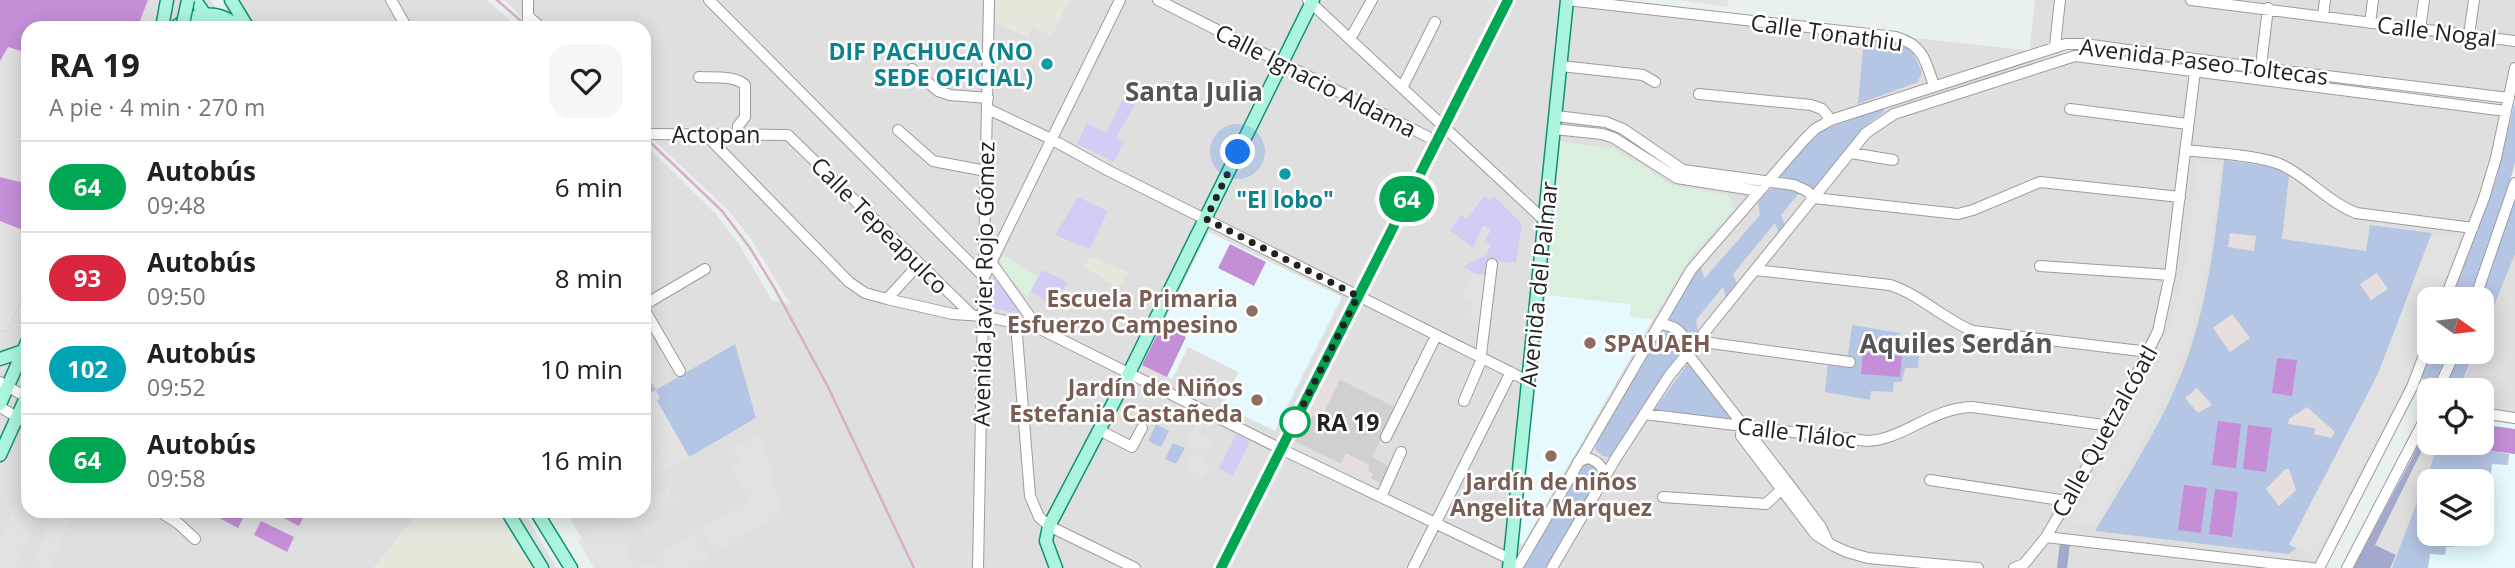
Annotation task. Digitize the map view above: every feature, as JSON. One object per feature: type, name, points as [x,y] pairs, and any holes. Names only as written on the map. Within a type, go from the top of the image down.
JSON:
[{"type":"main road","points":[[163,21],[167,0]]},
{"type":"main road","points":[[184,21],[188,0]]},
{"type":"main road","points":[[195,0],[210,21]]},
{"type":"main road","points":[[231,0],[244,21]]},
{"type":"main road","name":"Avenida del Palmar","points":[[1512,565],[1567,0]]},
{"type":"main road","points":[[1056,568],[1046,541],[1049,526],[1206,219],[1310,1]]},
{"type":"main road","points":[[183,21],[205,14],[224,16],[230,21]]},
{"type":"main road","points":[[0,359],[21,348]]},
{"type":"main road","points":[[0,405],[4,384],[21,355]]},
{"type":"main road","points":[[0,455],[21,423]]},
{"type":"main road","points":[[511,518],[542,568]]},
{"type":"main road","points":[[540,518],[571,568]]},
{"type":"street","points":[[391,0],[403,21]]},
{"type":"street","points":[[528,0],[528,21]]},
{"type":"street","points":[[709,0],[984,277],[1120,0]]},
{"type":"street","name":"Avenida Javier Rojo Gómez","points":[[978,568],[977,316],[984,277],[989,0]]},
{"type":"street","name":"Calle Ignacio Aldama","points":[[1158,0],[1436,141]]},
{"type":"street","points":[[1350,39],[1372,0]]},
{"type":"street","points":[[1221,568],[1508,0]]},
{"type":"street","name":"Calle Tonathiu","points":[[1567,0],[1896,37],[1908,41],[1923,54],[1934,86]]},
{"type":"street","points":[[2054,46],[2060,0]]},
{"type":"street","name":"Calle Nogal","points":[[2191,0],[2218,1],[2515,41]]},
{"type":"street","points":[[2323,16],[2325,0]]},
{"type":"street","points":[[2370,23],[2373,0]]},
{"type":"street","points":[[2420,29],[2424,0]]},
{"type":"street","points":[[2469,35],[2474,0]]},
{"type":"street","points":[[1310,1],[1545,221]]},
{"type":"street","points":[[2259,80],[2268,8]]},
{"type":"street","points":[[528,16],[533,21]]},
{"type":"street","points":[[1402,88],[1435,22]]},
{"type":"street","name":"Avenida Paseo Toltecas","points":[[1512,565],[1577,463],[1691,270],[1804,140],[1831,120],[2054,46],[2084,44],[2509,98]]},
{"type":"street","name":"Avenida Paseo Toltecas","points":[[1552,568],[1616,458],[1696,341],[1866,133],[1894,114],[2075,56],[2506,111]]},
{"type":"street","points":[[2006,62],[2011,75]]},
{"type":"street","points":[[1561,66],[1643,75],[1656,82]]},
{"type":"street","points":[[2450,287],[2496,158],[2515,68]]},
{"type":"street","points":[[912,69],[938,91],[950,95],[988,98]]},
{"type":"street","name":"Calle Quetzalcóatl","points":[[2014,568],[2024,564],[2046,537],[2111,426],[2149,352],[2165,304],[2170,275],[2195,71]]},
{"type":"street","points":[[699,77],[729,78],[745,85],[745,117],[738,126],[738,134]]},
{"type":"street","points":[[1699,94],[1811,105],[1822,109],[1831,120]]},
{"type":"street","points":[[988,109],[1528,381]]},
{"type":"street","points":[[2070,109],[2188,124]]},
{"type":"street","points":[[1555,122],[1606,122],[1615,125],[1683,170],[1794,185],[1814,198],[1958,214],[2040,182],[2180,197]]},
{"type":"street","points":[[1555,122],[1614,138],[1677,178],[1759,191]]},
{"type":"street","points":[[898,130],[933,161],[986,172]]},
{"type":"street","name":"Actopan","points":[[651,134],[788,135]]},
{"type":"street","points":[[705,134],[849,282],[865,293],[953,314],[1038,328],[1436,524],[1512,565]]},
{"type":"street","name":"Calle Tepeapulco","points":[[788,135],[919,264],[977,316]]},
{"type":"street","points":[[2185,150],[2269,161],[2283,166],[2340,206],[2356,213],[2473,228]]},
{"type":"street","points":[[1851,153],[1893,160]]},
{"type":"street","points":[[2479,287],[2515,183]]},
{"type":"street","points":[[991,262],[1038,328]]},
{"type":"street","points":[[887,299],[919,264]]},
{"type":"street","points":[[1464,401],[1481,357],[1492,264]]},
{"type":"street","points":[[2040,266],[2170,275]]},
{"type":"street","points":[[651,303],[705,268]]},
{"type":"street","points":[[1755,270],[1890,285],[1906,290],[1972,331],[2149,352]]},
{"type":"street","points":[[651,319],[680,371]]},
{"type":"street","points":[[1016,323],[1030,496],[1039,517],[1049,526],[1135,568]]},
{"type":"street","points":[[1660,324],[1678,329],[1684,336],[1687,353],[1742,425],[1741,436],[1784,487],[1816,535],[1868,563],[1978,568]]},
{"type":"street","points":[[1386,438],[1436,336]]},
{"type":"street","points":[[1696,341],[1850,362]]},
{"type":"street","points":[[2319,568],[2406,399],[2420,364]]},
{"type":"street","points":[[1413,568],[1511,372]]},
{"type":"street","points":[[4,384],[21,392]]},
{"type":"street","points":[[0,405],[21,419]]},
{"type":"street","name":"Calle Tláloc","points":[[1644,414],[1867,441],[1878,440],[1955,408],[1972,407],[2111,426]]},
{"type":"street","points":[[2494,415],[2515,418]]},
{"type":"street","points":[[1099,430],[1132,447],[1142,428]]},
{"type":"street","points":[[2347,568],[2417,434]]},
{"type":"street","points":[[1592,438],[1591,445],[1598,456],[1603,459],[1616,458]]},
{"type":"street","points":[[1381,497],[1401,453]]},
{"type":"street","points":[[1577,463],[1581,459],[1594,459],[1602,468],[1604,480]]},
{"type":"street","points":[[1930,480],[2067,501]]},
{"type":"street","points":[[1663,497],[1766,504],[1784,487]]},
{"type":"street","points":[[170,518],[195,539]]},
{"type":"street","points":[[2046,537],[2312,568]]},
{"type":"shaded area","points":[[0,0],[211,0],[224,21],[21,21],[21,518],[527,518],[557,568],[0,568]]},
{"type":"shaded area","points":[[0,0],[148,0],[140,21],[21,21],[21,301],[8,329],[0,332]]},
{"type":"shaded area","points":[[237,0],[487,0],[511,21],[250,21]]},
{"type":"shaded area","name":"Santa Julia","points":[[504,0],[1566,0],[1507,568],[600,568],[569,518],[651,518],[651,150],[717,215],[740,246],[772,300],[790,304],[751,239],[729,211],[651,138],[651,21],[526,21]]},
{"type":"shaded area","points":[[996,0],[1069,0],[1052,36],[1033,27],[1028,37],[995,23]]},
{"type":"shaded area","name":"Aquiles Serdán","points":[[1569,0],[2033,51],[2030,46],[2035,0],[2515,0],[2515,85],[2512,104],[2095,50],[2074,49],[2059,53],[2511,105],[2451,287],[2417,287],[2417,364],[2421,364],[2321,568],[1513,568]]},
{"type":"shaded area","points":[[1677,0],[1728,0],[1728,7]]},
{"type":"shaded area","points":[[1864,38],[1894,42],[1911,49],[1922,72],[1918,82],[1858,104]]},
{"type":"shaded area","points":[[8,47],[21,51],[21,182],[0,177],[0,61]]},
{"type":"shaded area","points":[[1130,85],[1142,92],[1116,138],[1124,142],[1114,162],[1077,144],[1087,123],[1106,133]]},
{"type":"shaded area","points":[[2515,101],[2515,163],[2503,206],[2474,287],[2455,287],[2496,180]]},
{"type":"shaded area","points":[[1883,108],[1884,112],[1870,122],[1814,189],[1780,176],[1800,151],[1823,130]]},
{"type":"shaded area","points":[[1560,141],[1614,149],[1670,185],[1730,195],[1734,209],[1690,257],[1653,319],[1630,318],[1631,304],[1546,295]]},
{"type":"shaded area","points":[[2224,160],[2274,167],[2289,176],[2282,239],[2366,251],[2370,225],[2432,233],[2378,374],[2290,545],[2297,548],[2288,554],[2095,531],[2160,420],[2190,350],[2208,280]]},
{"type":"shaded area","points":[[2197,162],[2221,165],[2210,254],[2190,338],[2166,398],[2094,526],[2070,522],[2125,423],[2168,330],[2187,253]]},
{"type":"shaded area","points":[[1781,187],[1800,192],[1781,215],[1785,226],[1779,233],[1775,223],[1733,274],[1737,285],[1726,298],[1723,287],[1696,320],[1698,332],[1689,343],[1682,327],[1666,321],[1700,266],[1705,278],[1760,215],[1758,202],[1770,190]]},
{"type":"shaded area","points":[[1484,196],[1490,200],[1494,196],[1522,224],[1516,263],[1489,260],[1486,276],[1472,273],[1464,266],[1486,255],[1491,245],[1485,240],[1491,230],[1483,225],[1473,248],[1450,230],[1461,215],[1467,219]]},
{"type":"shaded area","points":[[1078,197],[1108,211],[1090,249],[1055,235]]},
{"type":"shaded area","points":[[2515,199],[2515,254],[2494,306],[2494,287],[2484,287]]},
{"type":"shaded area","points":[[0,221],[21,229],[21,301],[8,329],[0,332]]},
{"type":"shaded area","name":"Escuela Primaria Esfuerzo Campesino","points":[[1209,232],[1342,297],[1275,431],[1222,405],[1238,372],[1188,347],[1172,379],[1142,365]]},
{"type":"shaded area","points":[[2230,233],[2256,236],[2254,251],[2228,247]]},
{"type":"shaded area","points":[[2432,233],[2460,239],[2442,287],[2417,287],[2417,352],[2405,383],[2315,556],[2289,545],[2378,374]]},
{"type":"shaded area","points":[[1230,244],[1266,262],[1254,286],[1218,268]]},
{"type":"shaded area","points":[[2515,253],[2515,568],[2355,568],[2417,451],[2417,455],[2494,455],[2494,378],[2464,378],[2471,364],[2494,364],[2494,307]]},
{"type":"shaded area","points":[[1003,255],[1038,276],[1027,297],[999,266]]},
{"type":"shaded area","points":[[1090,257],[1128,272],[1118,288],[1084,267]]},
{"type":"shaded area","points":[[1042,270],[1068,282],[1053,306],[1031,291]]},
{"type":"shaded area","points":[[1472,273],[1486,276],[1482,320],[1469,317],[1474,301],[1461,297]]},
{"type":"shaded area","points":[[2377,273],[2388,289],[2371,300],[2360,284]]},
{"type":"shaded area","points":[[993,277],[1020,308],[1020,315],[990,307]]},
{"type":"shaded area","points":[[1546,295],[1631,304],[1630,317],[1653,319],[1523,544],[1518,543]]},
{"type":"shaded area","points":[[2232,314],[2250,338],[2230,352],[2213,328]]},
{"type":"shaded area","points":[[1162,325],[1186,337],[1167,377],[1142,365]]},
{"type":"shaded area","points":[[1852,325],[1900,333],[1900,339],[1920,340],[1918,368],[1905,368],[1902,382],[1894,382],[1893,392],[1871,391],[1870,400],[1825,392],[1829,353],[1848,355]]},
{"type":"shaded area","points":[[1666,331],[1678,339],[1681,353],[1655,387],[1617,452],[1609,457],[1602,456],[1595,449],[1598,437],[1658,337]]},
{"type":"shaded area","points":[[735,344],[756,418],[689,457],[657,401],[660,398],[656,390]]},
{"type":"shaded area","points":[[1863,352],[1902,356],[1900,377],[1861,374]]},
{"type":"shaded area","points":[[2277,358],[2297,360],[2292,396],[2272,393]]},
{"type":"shaded area","points":[[1688,363],[1734,420],[1653,412]]},
{"type":"shaded area","points":[[2424,364],[2443,364],[2437,378],[2419,377]]},
{"type":"shaded area","points":[[2454,364],[2470,364],[2463,378],[2447,378]]},
{"type":"shaded area","points":[[1329,374],[1397,408],[1372,457],[1390,467],[1382,484],[1295,441]]},
{"type":"shaded area","points":[[1329,374],[1340,379],[1321,419],[1313,415],[1308,425],[1305,422]]},
{"type":"shaded area","points":[[2197,388],[2212,405],[2198,413],[2185,398]]},
{"type":"shaded area","points":[[651,400],[657,401],[689,457],[651,479],[651,463],[663,455],[652,436],[656,433],[651,425]]},
{"type":"shaded area","points":[[2307,407],[2335,432],[2331,438],[2314,434],[2315,428],[2288,424],[2289,419]]},
{"type":"shaded area","points":[[1199,415],[1205,418],[1198,434],[1213,441],[1203,460],[1212,464],[1203,479],[1186,466],[1195,449],[1186,444]]},
{"type":"shaded area","points":[[2218,421],[2241,424],[2236,468],[2212,465]]},
{"type":"shaded area","points":[[2494,421],[2515,424],[2515,568],[2392,568],[2417,502],[2417,546],[2494,546],[2494,469],[2429,469],[2434,455],[2494,455]]},
{"type":"shaded area","points":[[1156,424],[1169,431],[1161,447],[1148,441]]},
{"type":"shaded area","points":[[2248,425],[2272,428],[2266,472],[2243,469]]},
{"type":"shaded area","points":[[2494,426],[2515,429],[2515,454],[2494,451]]},
{"type":"shaded area","points":[[760,434],[782,512],[715,553],[701,529],[750,500],[731,467],[739,463],[733,449]]},
{"type":"shaded area","points":[[1236,434],[1250,441],[1233,476],[1219,468]]},
{"type":"shaded area","points":[[1173,443],[1185,448],[1176,464],[1165,459]]},
{"type":"shaded area","points":[[2417,447],[2417,455],[2420,455],[2375,545],[2396,555],[2390,568],[2353,568]]},
{"type":"shaded area","points":[[2494,452],[2509,454],[2508,465],[2492,464],[2491,469],[2429,469],[2434,455],[2494,455]]},
{"type":"shaded area","points":[[1346,453],[1369,465],[1368,471],[1373,474],[1371,479],[1341,464]]},
{"type":"shaded area","points":[[1587,463],[1597,465],[1601,476],[1548,568],[1520,568],[1580,468]]},
{"type":"shaded area","points":[[2285,469],[2289,469],[2296,490],[2279,506],[2266,489]]},
{"type":"shaded area","points":[[2184,485],[2207,488],[2201,533],[2178,530]]},
{"type":"shaded area","points":[[667,488],[675,501],[651,516],[651,498]]},
{"type":"shaded area","points":[[2215,489],[2238,492],[2232,537],[2209,534]]},
{"type":"shaded area","points":[[2417,502],[2417,546],[2453,547],[2446,547],[2445,555],[2430,554],[2428,568],[2392,568]]},
{"type":"shaded area","points":[[14,504],[21,507],[21,518],[33,518],[16,568],[0,568],[0,533],[3,533]]},
{"type":"shaded area","points":[[50,518],[71,518],[50,568],[32,568]]},
{"type":"shaded area","points":[[219,518],[243,518],[238,528]]},
{"type":"shaded area","points":[[284,518],[303,518],[299,526]]},
{"type":"shaded area","points":[[413,518],[508,518],[539,568],[373,568]]},
{"type":"shaded area","points":[[616,518],[648,518],[645,520],[651,531],[644,536],[640,530],[634,533],[628,545],[630,557],[640,565],[654,565],[659,562],[656,557],[693,533],[708,557],[690,568],[594,568],[578,540]]},
{"type":"shaded area","points":[[261,521],[294,537],[287,552],[254,535]]},
{"type":"shaded area","points":[[2060,542],[2070,543],[2067,568],[2057,568]]},
{"type":"waterway","points":[[497,0],[521,21]]},
{"type":"waterway","points":[[651,143],[722,211],[750,248],[828,387],[914,568]]},
{"type":"bus line","name":"64","points":[[1221,568],[1508,0]]},
{"type":"place","name":"DIF PACHUCA (NO SEDE OFICIAL)","points":[[1047,64]]},
{"type":"place","name":"\"El lobo\"","points":[[1285,174]]},
{"type":"place","name":"Escuela Primaria Esfuerzo Campesino","points":[[1252,311]]},
{"type":"place","name":"SPAUAEH","points":[[1590,343]]},
{"type":"place","name":"Jardín de Niños Estefania Castañeda","points":[[1257,400]]},
{"type":"place","name":"RA 19","points":[[1295,422]]},
{"type":"place","name":"Jardín de niños Angelita Marquez","points":[[1551,456]]},
{"type":"district","name":"Santa Julia","points":[[1194,91]]},
{"type":"district","name":"Aquiles Serdán","points":[[1956,343]]},
{"type":"route","points":[[1238,152],[1206,219],[1358,296],[1292,427],[1295,422]]}]
